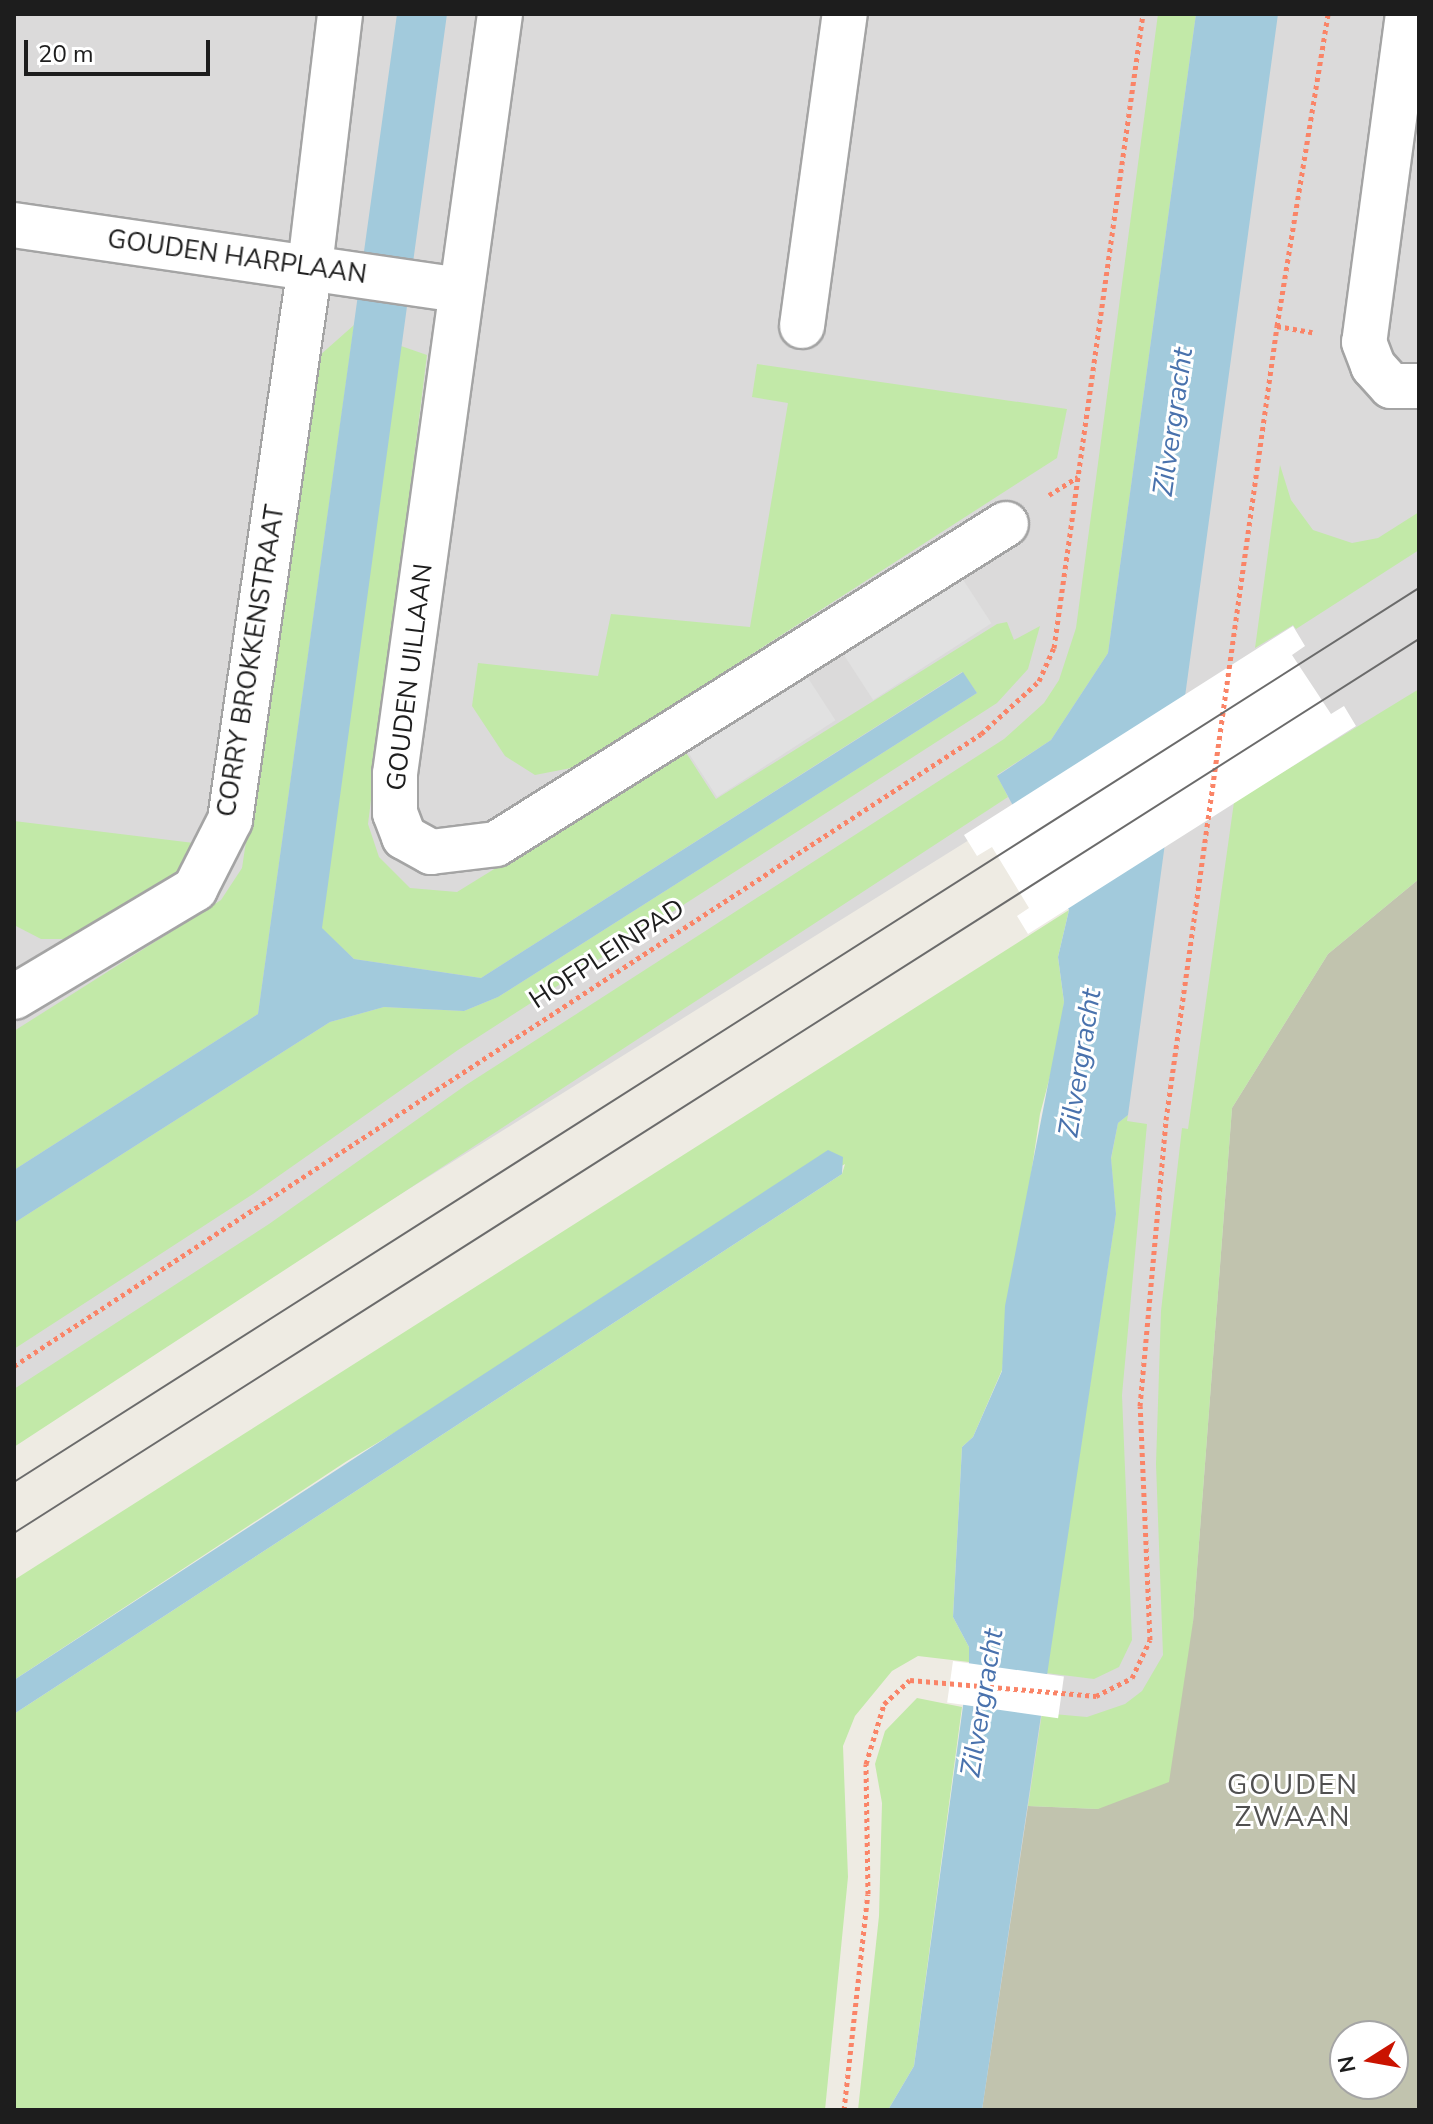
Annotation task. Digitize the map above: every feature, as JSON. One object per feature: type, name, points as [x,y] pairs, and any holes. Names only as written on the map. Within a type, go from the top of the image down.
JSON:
[{"type":"street","name":"CORRY BROKKENSTRAAT","points":[[18,985],[195,889],[230,820],[330,270],[340,14]]},
{"type":"street","name":"GOUDEN UILLAAN","points":[[500,14],[443,287],[395,774],[395,813],[404,837],[431,852],[496,844],[1006,524]]},
{"type":"street","points":[[802,326],[845,14]]},
{"type":"street","points":[[1408,14],[1364,342],[1373,366],[1391,386],[1419,386]]},
{"type":"street","name":"GOUDEN HARPLAAN","points":[[14,225],[443,287]]},
{"type":"path","name":"HOFPLEINPAD","points":[[14,1366],[1021,702],[1039,681],[1054,648],[1143,14]]},
{"type":"path","points":[[844,2110],[868,1894],[869,1739],[894,1691],[910,1680],[951,1680],[1062,1694],[1112,1692],[1132,1678],[1150,1640],[1140,1406],[1166,1120],[1277,326],[1328,14]]},
{"type":"shaded area","points":[[14,14],[1419,14],[1419,2110],[947,2110],[1160,721],[14,1435]]},
{"type":"shaded area","points":[[962,578],[991,623],[873,700],[844,655]]},
{"type":"shaded area","points":[[806,675],[835,720],[717,797],[688,752]]},
{"type":"shaded area","points":[[1419,879],[1419,2110],[982,2110],[1028,1806],[1098,1809],[1193,1622],[1232,1108],[1328,954]]},
{"type":"green space","points":[[1158,14],[1196,14],[1108,653],[1051,740],[997,775],[1008,797],[14,1447],[14,1389],[269,1224],[466,1085],[1004,739],[1044,703],[1059,680],[1076,628]]},
{"type":"green space","points":[[354,325],[258,1014],[14,1170],[14,1031],[221,900],[242,868],[319,356]]},
{"type":"green space","points":[[401,346],[427,355],[368,824],[379,857],[410,888],[457,892],[685,751],[716,799],[997,624],[1007,622],[1014,640],[1040,626],[1028,669],[997,703],[458,1050],[253,1194],[14,1349],[14,1223],[330,1022],[384,1007],[464,1011],[498,997],[977,693],[962,672],[481,978],[354,959],[321,928]]},
{"type":"green space","points":[[757,364],[1067,409],[1057,458],[576,767],[535,775],[505,756],[472,706],[478,663],[598,676],[611,614],[750,627],[788,403],[752,397]]},
{"type":"green space","points":[[1280,465],[1291,500],[1313,530],[1352,543],[1378,538],[1419,512],[1419,550],[1296,629],[1293,625],[1255,648]]},
{"type":"green space","points":[[1419,689],[1419,879],[1328,954],[1232,1108],[1193,1622],[1169,1782],[1098,1809],[1028,1806],[1042,1713],[1087,1717],[1125,1704],[1142,1691],[1163,1655],[1156,1464],[1161,1311],[1182,1128],[1188,1129],[1234,802]]},
{"type":"green space","points":[[14,821],[202,844],[188,866],[70,939],[41,939],[14,925]]},
{"type":"green space","points":[[1069,910],[1058,957],[1064,1002],[1061,1035],[1040,1114],[1002,1370],[973,1437],[962,1447],[953,1617],[969,1647],[969,1662],[918,1656],[892,1671],[855,1716],[843,1746],[848,1877],[825,2110],[14,2110],[14,1714],[842,1174],[845,1164],[347,1461],[14,1680],[14,1580]]},
{"type":"green space","points":[[1128,1115],[1127,1121],[1147,1124],[1122,1395],[1132,1640],[1119,1667],[1094,1679],[1046,1673],[1116,1214],[1111,1159],[1118,1123]]},
{"type":"green space","points":[[917,1698],[962,1707],[914,2066],[888,2110],[858,2110],[879,1916],[882,1803],[875,1764],[885,1731]]},
{"type":"water","points":[[397,14],[447,14],[322,928],[354,959],[481,978],[963,672],[977,693],[498,997],[464,1011],[384,1007],[330,1022],[14,1223],[14,1170],[258,1014]]},
{"type":"water","name":"Zilvergracht","points":[[1196,14],[1278,14],[1128,1115],[1118,1123],[1111,1158],[1116,1214],[982,2110],[888,2110],[914,2066],[969,1662],[969,1647],[953,1617],[962,1447],[973,1437],[1002,1371],[1005,1306],[1064,1002],[1058,957],[1069,910],[997,776],[1051,740],[1108,653]]},
{"type":"water","points":[[828,1150],[843,1157],[842,1174],[14,1714],[14,1680]]},
{"type":"pier","points":[[1293,626],[1305,646],[1292,655],[1331,714],[1344,706],[1356,726],[1028,934],[1017,916],[1029,908],[992,847],[977,856],[964,835]]},
{"type":"pier","points":[[953,1661],[1064,1677],[1058,1718],[947,1703]]},
{"type":"tram line","points":[[14,1482],[1419,588]]},
{"type":"tram line","points":[[14,1533],[1419,639]]},
{"type":"district","name":"GOUDEN ZWAAN","points":[[1293,1801]]}]
